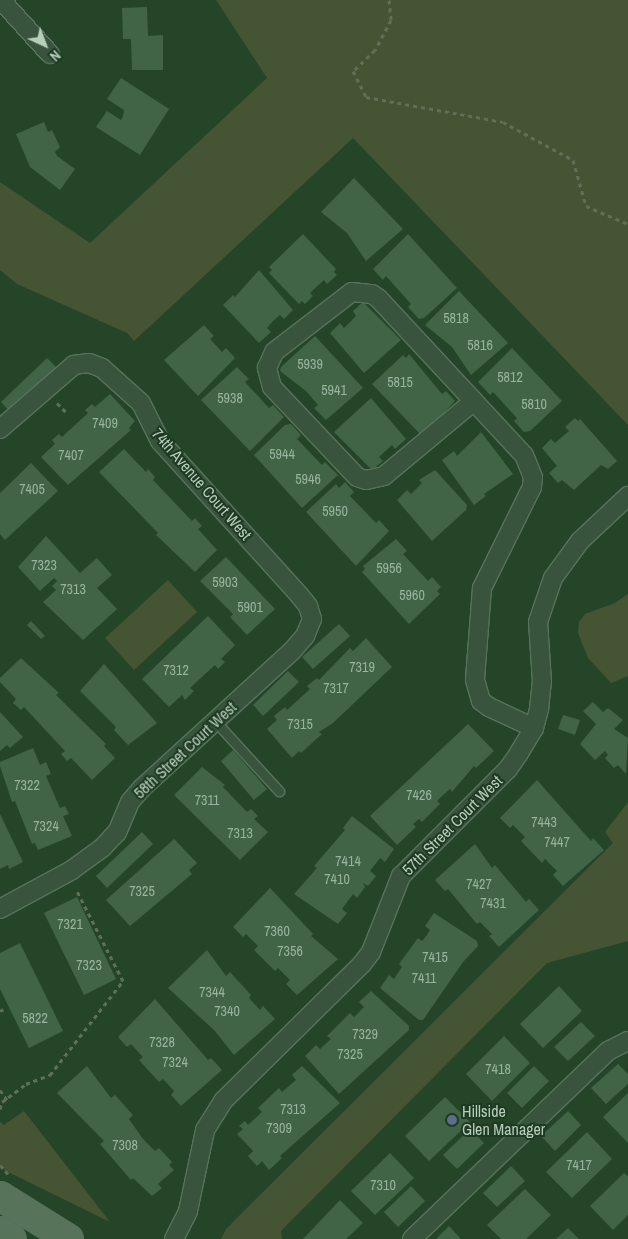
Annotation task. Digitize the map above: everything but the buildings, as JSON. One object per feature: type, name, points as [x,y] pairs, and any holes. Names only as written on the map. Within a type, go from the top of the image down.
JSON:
[{"type":"main road","points":[[5,1186],[69,1239]]},
{"type":"main road","points":[[0,1210],[21,1226],[31,1239]]},
{"type":"main road","points":[[0,1231],[12,1239]]},
{"type":"street","points":[[1,0],[50,54]]},
{"type":"street","points":[[474,401],[384,476],[366,480],[358,478],[272,387],[267,368],[274,352],[352,292],[359,290],[378,298],[474,401],[524,455],[533,477],[532,487],[482,588],[478,614],[477,691],[489,707],[534,728]]},
{"type":"street","name":"74th Avenue Court West","points":[[0,429],[65,370],[74,365],[89,363],[109,372],[136,396],[160,441],[300,596],[311,614]]},
{"type":"street","name":"57th Street Court West","points":[[174,1239],[188,1210],[205,1130],[223,1101],[362,964],[374,945],[401,876],[508,769],[534,728],[542,682],[538,641],[544,600],[553,578],[580,541],[628,496]]},
{"type":"street","name":"58th Street Court West","points":[[0,910],[67,873],[112,839],[135,795],[298,644],[311,625],[311,614]]},
{"type":"street","points":[[412,1239],[608,1051],[628,1041]]},
{"type":"lane","points":[[215,721],[279,791]]},
{"type":"path","points":[[389,0],[392,20],[375,50],[353,71],[366,97],[503,122],[573,160],[586,206],[628,224]]},
{"type":"path","points":[[0,1109],[6,1100],[26,1084],[50,1076],[123,981],[67,873]]},
{"type":"path","points":[[0,1090],[6,1100]]},
{"type":"path","points":[[0,1165],[5,1186]]},
{"type":"green space","points":[[216,0],[628,0],[628,425],[353,138],[134,341],[127,333],[17,284],[0,270],[0,182],[90,243],[267,78]]},
{"type":"green space","points":[[168,580],[197,612],[134,670],[105,638]]},
{"type":"green space","points":[[628,594],[628,676],[611,683],[588,658],[578,633],[579,622],[585,614],[615,603]]},
{"type":"green space","points":[[628,802],[628,941],[547,963],[281,1231],[282,1239],[221,1239],[226,1229],[613,843],[605,832]]},
{"type":"green space","points":[[24,1111],[110,1222],[0,1168],[0,1122],[4,1125]]},
{"type":"place","name":"Hillside Glen Manager","points":[[452,1120]]}]
